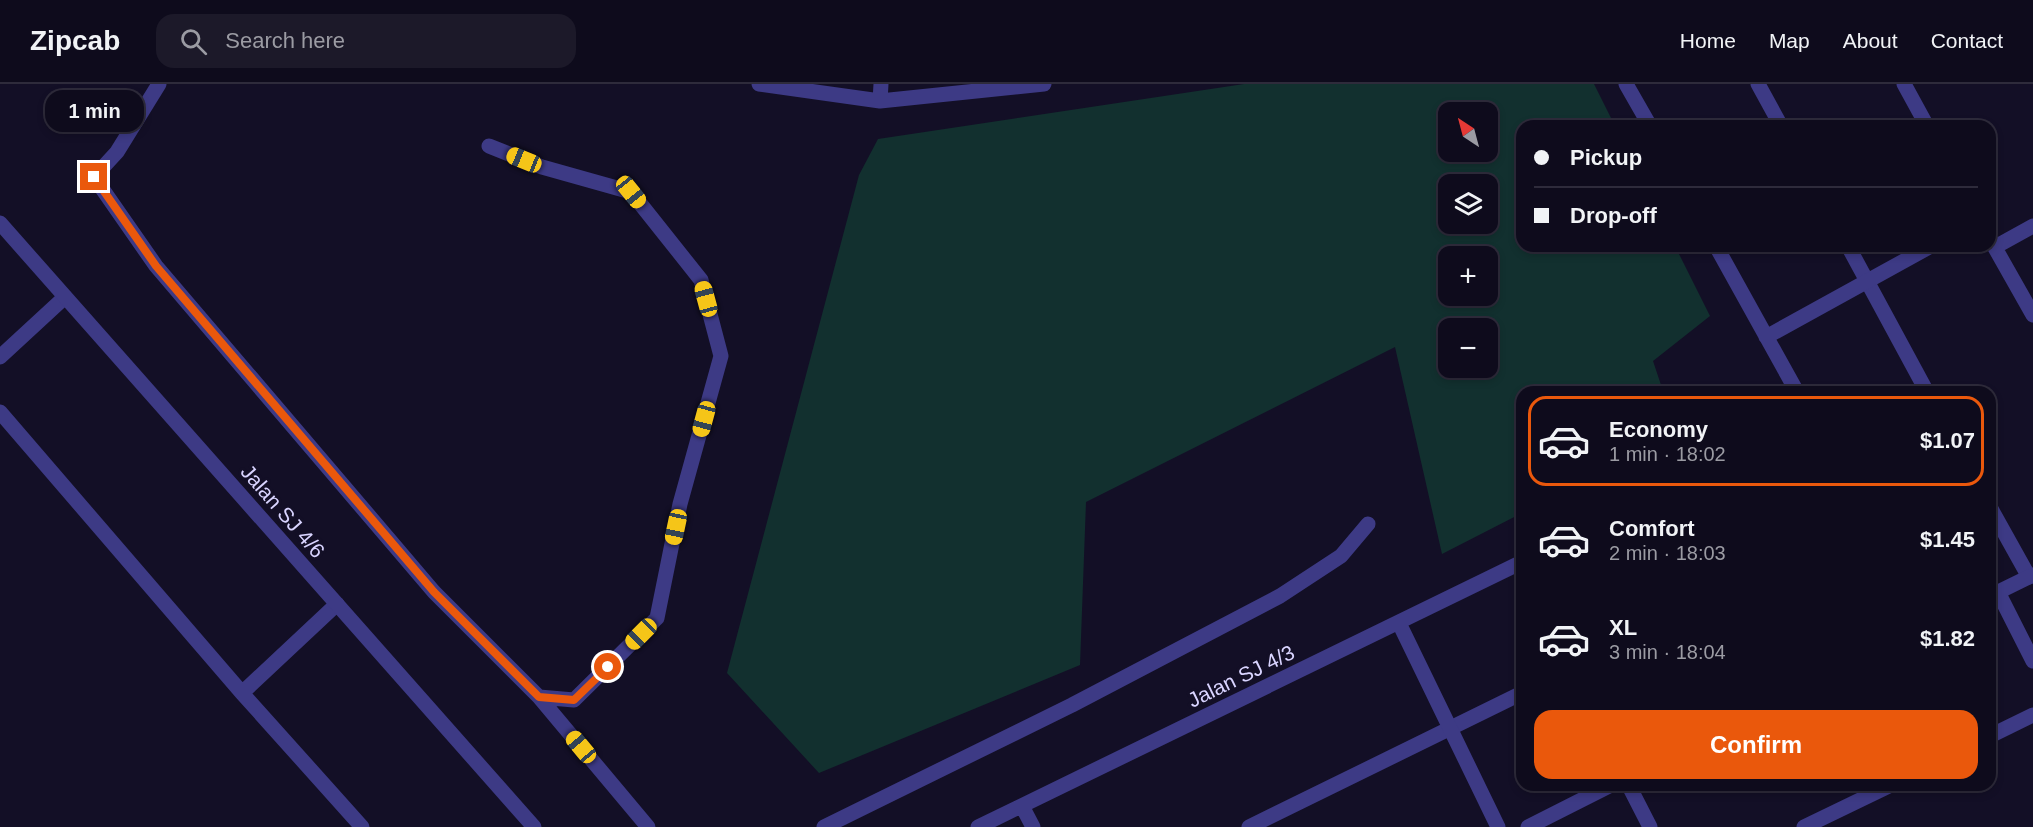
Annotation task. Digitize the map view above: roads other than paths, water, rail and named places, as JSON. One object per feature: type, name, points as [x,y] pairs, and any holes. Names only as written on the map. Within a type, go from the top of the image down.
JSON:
[{"type":"street","points":[[159,84],[117,152],[94,177],[156,266],[434,592],[539,697],[648,827]]},
{"type":"street","points":[[759,84],[880,100],[1044,84]]},
{"type":"street","points":[[880,100],[881,84]]},
{"type":"street","points":[[1626,84],[1647,120]]},
{"type":"street","points":[[1758,84],[1778,120]]},
{"type":"street","points":[[1904,84],[1924,120]]},
{"type":"street","points":[[489,146],[542,168],[631,192],[701,280],[721,356],[680,504],[657,618],[574,700],[539,697]]},
{"type":"street","name":"Jalan SJ 4/6","points":[[0,223],[534,827]]},
{"type":"street","points":[[1996,242],[2033,226]]},
{"type":"street","points":[[1996,248],[2033,315]]},
{"type":"street","points":[[1719,252],[1794,386]]},
{"type":"street","points":[[1851,252],[1924,386]]},
{"type":"street","points":[[1767,337],[1920,252]]},
{"type":"street","points":[[0,357],[65,297]]},
{"type":"street","points":[[0,412],[242,693],[362,827]]},
{"type":"street","points":[[1996,517],[2031,576],[1996,593]]},
{"type":"street","points":[[824,827],[1072,705],[1280,596],[1341,556],[1368,524]]},
{"type":"street","name":"Jalan SJ 4/3","points":[[978,827],[1516,565]]},
{"type":"street","points":[[1996,597],[2033,661]]},
{"type":"street","points":[[242,693],[337,604]]},
{"type":"street","points":[[1399,622],[1498,827]]},
{"type":"street","points":[[1249,827],[1516,696]]},
{"type":"street","points":[[1996,733],[2033,715]]},
{"type":"street","points":[[1528,827],[1599,791]]},
{"type":"street","points":[[1632,791],[1650,827]]},
{"type":"street","points":[[1804,827],[1879,791]]},
{"type":"street","points":[[1022,806],[1033,827]]}]
